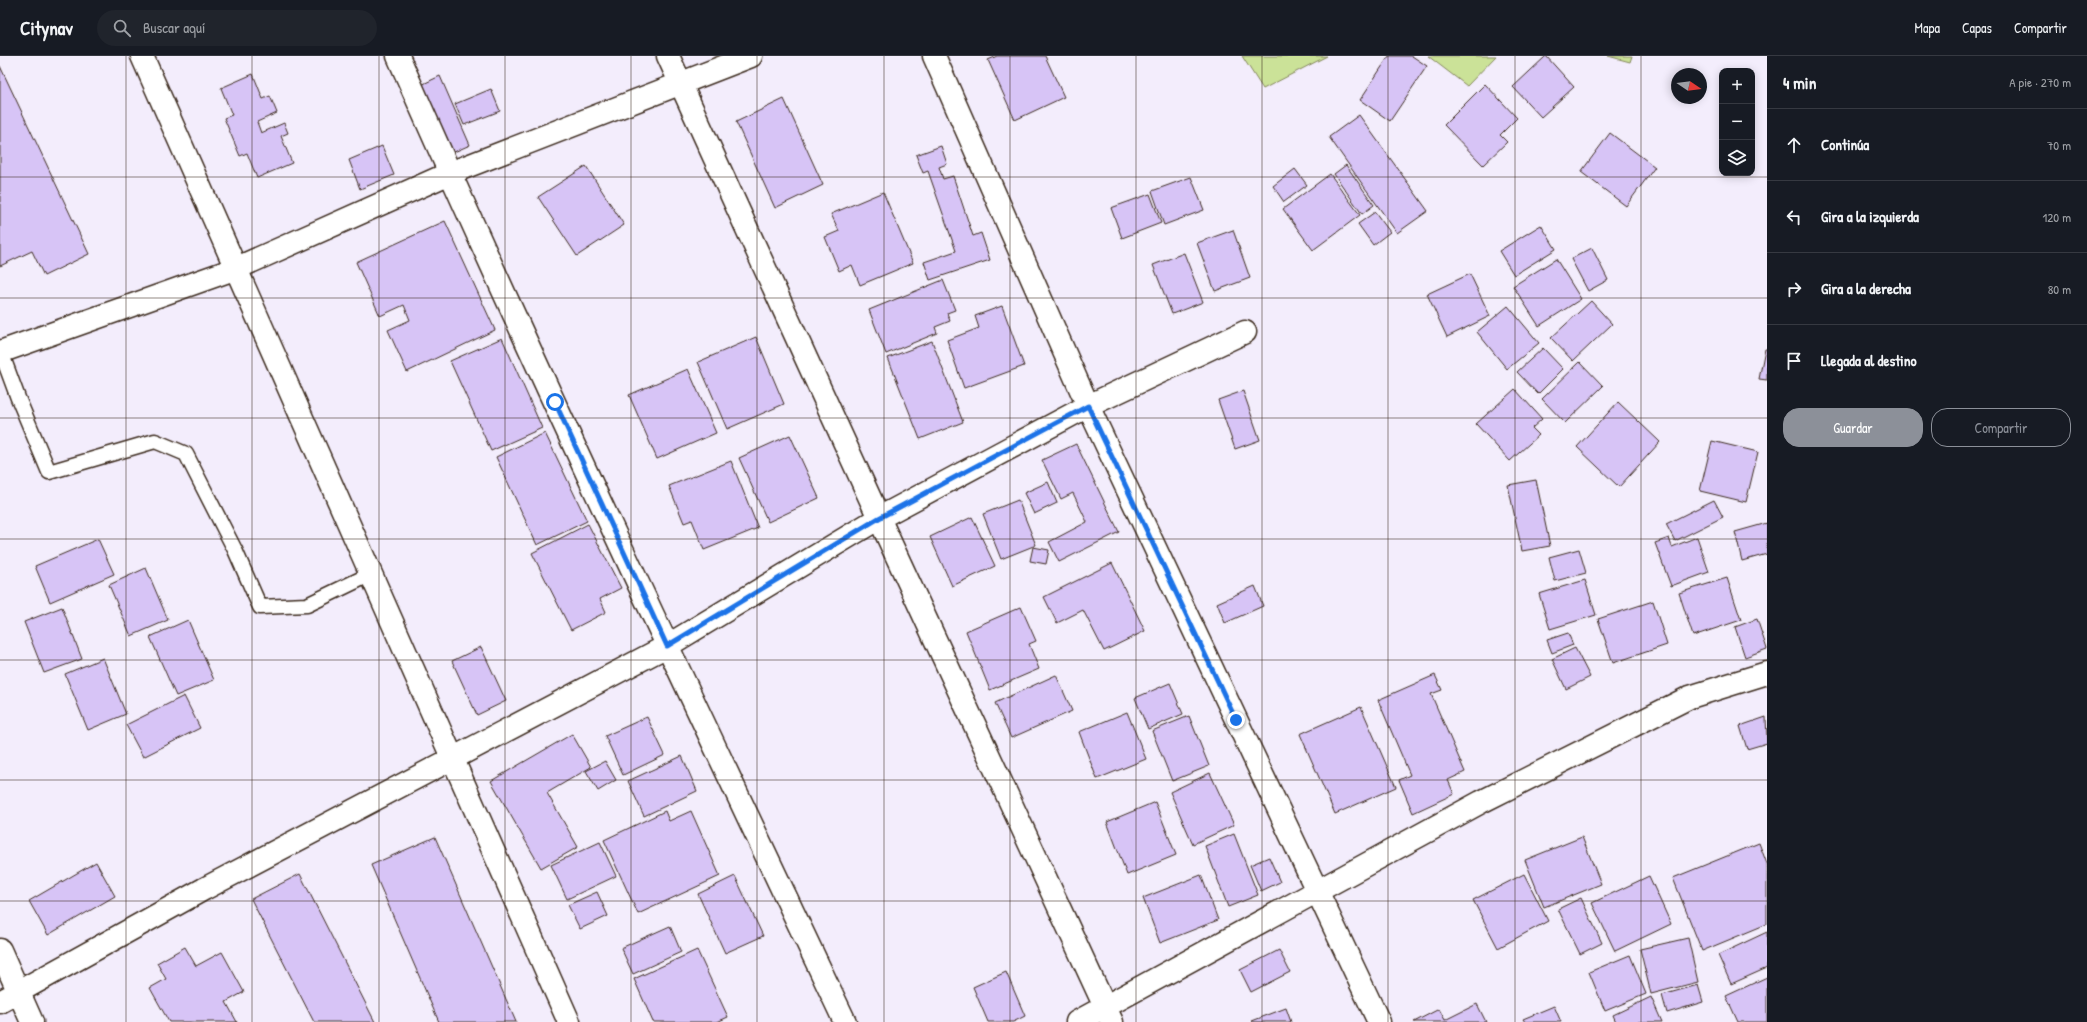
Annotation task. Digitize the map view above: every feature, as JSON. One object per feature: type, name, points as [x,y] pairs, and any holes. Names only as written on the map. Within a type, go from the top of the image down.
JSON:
[{"type":"street","points":[[142,56],[452,760],[570,1022]]},
{"type":"street","points":[[398,56],[450,174],[667,646],[845,1022]]},
{"type":"street","points":[[668,56],[879,518],[1109,1014]]},
{"type":"street","points":[[0,351],[236,268],[450,174],[751,56]]},
{"type":"street","points":[[934,56],[1088,406],[1379,1022]]},
{"type":"street","points":[[0,1002],[204,889],[667,646],[879,518],[1088,406],[1245,332]]},
{"type":"street","points":[[1077,1022],[1109,1014],[1317,892],[1481,802],[1690,697],[1767,674]]},
{"type":"street","points":[[0,950],[32,1022]]},
{"type":"lane","points":[[0,351],[18,398],[50,472],[156,441],[186,454],[228,536],[260,607],[307,605],[370,574]]},
{"type":"green space","points":[[1242,56],[1327,56],[1263,89]]},
{"type":"green space","points":[[1428,56],[1496,56],[1467,86]]},
{"type":"green space","points":[[1608,56],[1632,56],[1630,62]]},
{"type":"building","points":[[997,56],[1045,56],[1064,97],[1015,120],[988,60]]},
{"type":"building","points":[[1389,56],[1412,56],[1427,66],[1390,121],[1360,100]]},
{"type":"building","points":[[1546,56],[1574,87],[1541,117],[1513,87]]},
{"type":"building","points":[[0,66],[89,254],[44,276],[32,251],[0,266]]},
{"type":"building","points":[[253,74],[263,99],[270,96],[277,113],[257,122],[261,133],[284,123],[288,133],[281,136],[292,163],[257,178],[247,153],[240,156],[224,118],[232,115],[221,88]]},
{"type":"building","points":[[440,76],[470,145],[445,156],[415,88]]},
{"type":"building","points":[[1485,84],[1517,118],[1500,135],[1507,142],[1483,165],[1444,125]]},
{"type":"building","points":[[491,89],[500,111],[464,125],[455,104]]},
{"type":"building","points":[[784,99],[823,185],[775,208],[736,122]]},
{"type":"building","points":[[1359,115],[1428,211],[1397,233],[1329,137]]},
{"type":"building","points":[[1610,133],[1655,167],[1626,206],[1581,172]]},
{"type":"building","points":[[382,146],[394,175],[360,189],[349,160]]},
{"type":"building","points":[[941,146],[947,164],[939,167],[943,179],[953,176],[973,236],[981,233],[990,260],[930,280],[924,262],[956,251],[928,171],[923,173],[916,155]]},
{"type":"building","points":[[1346,165],[1374,205],[1362,214],[1334,174]]},
{"type":"building","points":[[586,166],[624,225],[577,256],[538,197]]},
{"type":"building","points":[[1295,169],[1307,185],[1284,202],[1273,186]]},
{"type":"building","points":[[1330,174],[1360,215],[1313,250],[1283,209]]},
{"type":"building","points":[[1191,177],[1204,210],[1164,225],[1152,191]]},
{"type":"building","points":[[883,192],[913,263],[860,285],[852,265],[839,271],[825,237],[839,231],[831,214]]},
{"type":"building","points":[[1150,194],[1161,223],[1122,238],[1111,208]]},
{"type":"building","points":[[1375,212],[1390,232],[1373,245],[1358,224]]},
{"type":"building","points":[[445,221],[495,330],[407,372],[388,330],[410,320],[404,305],[380,316],[356,262]]},
{"type":"building","points":[[1541,225],[1556,249],[1514,275],[1499,251]]},
{"type":"building","points":[[1233,230],[1250,278],[1215,291],[1197,243]]},
{"type":"building","points":[[1592,248],[1608,280],[1588,291],[1571,259]]},
{"type":"building","points":[[1184,253],[1203,302],[1172,314],[1153,265]]},
{"type":"building","points":[[1556,259],[1581,299],[1539,326],[1513,286]]},
{"type":"building","points":[[1470,274],[1490,316],[1447,337],[1427,294]]},
{"type":"building","points":[[943,280],[955,310],[947,313],[950,321],[935,327],[937,333],[886,354],[869,310]]},
{"type":"building","points":[[1591,301],[1612,324],[1573,361],[1551,338]]},
{"type":"building","points":[[1002,306],[1024,366],[964,388],[947,340],[979,328],[975,316]]},
{"type":"building","points":[[1508,306],[1539,343],[1507,369],[1477,332]]},
{"type":"building","points":[[756,337],[784,404],[727,429],[698,362]]},
{"type":"building","points":[[502,338],[542,428],[491,451],[450,361]]},
{"type":"building","points":[[932,341],[963,422],[920,439],[888,358]]},
{"type":"building","points":[[1543,348],[1563,369],[1538,394],[1517,372]]},
{"type":"building","points":[[1765,349],[1767,349],[1767,380],[1759,379]]},
{"type":"building","points":[[1580,362],[1603,386],[1565,423],[1542,399]]},
{"type":"building","points":[[688,369],[716,433],[657,459],[629,395]]},
{"type":"building","points":[[1515,389],[1542,419],[1532,428],[1539,435],[1510,461],[1476,424]]},
{"type":"building","points":[[1243,391],[1260,440],[1235,449],[1218,400]]},
{"type":"building","points":[[1618,402],[1660,442],[1619,487],[1577,447]]},
{"type":"building","points":[[545,433],[587,521],[537,545],[496,457]]},
{"type":"building","points":[[790,435],[819,498],[768,522],[739,458]]},
{"type":"building","points":[[1712,441],[1758,452],[1746,502],[1700,491]]},
{"type":"building","points":[[1076,444],[1119,532],[1059,562],[1049,542],[1087,522],[1073,493],[1061,499],[1042,460]]},
{"type":"building","points":[[731,461],[758,528],[704,550],[692,520],[684,523],[669,486]]},
{"type":"building","points":[[1536,480],[1550,546],[1522,551],[1508,485]]},
{"type":"building","points":[[1048,482],[1057,503],[1034,514],[1024,493]]},
{"type":"building","points":[[1018,500],[1036,545],[1001,559],[983,514]]},
{"type":"building","points":[[1714,500],[1723,517],[1675,541],[1666,524]]},
{"type":"building","points":[[972,517],[995,566],[952,586],[930,537]]},
{"type":"building","points":[[1767,523],[1767,554],[1742,561],[1735,532]]},
{"type":"building","points":[[588,524],[621,588],[600,599],[606,612],[571,630],[532,553]]},
{"type":"building","points":[[1697,537],[1709,572],[1671,586],[1655,543],[1669,538],[1672,547]]},
{"type":"building","points":[[98,539],[114,574],[50,602],[35,566]]},
{"type":"building","points":[[1033,547],[1049,550],[1046,564],[1030,561]]},
{"type":"building","points":[[1579,549],[1586,573],[1555,581],[1549,557]]},
{"type":"building","points":[[1112,563],[1145,631],[1104,651],[1083,610],[1057,623],[1044,597]]},
{"type":"building","points":[[146,568],[168,620],[131,636],[109,585]]},
{"type":"building","points":[[1727,578],[1741,620],[1693,636],[1679,593]]},
{"type":"building","points":[[1585,580],[1596,615],[1550,629],[1539,594]]},
{"type":"building","points":[[1255,586],[1263,606],[1225,623],[1217,603]]},
{"type":"building","points":[[1653,601],[1667,645],[1613,663],[1598,619]]},
{"type":"building","points":[[62,607],[82,659],[44,673],[24,622]]},
{"type":"building","points":[[1021,607],[1036,641],[1029,644],[1039,669],[990,690],[966,631]]},
{"type":"building","points":[[1757,619],[1767,649],[1745,657],[1735,627]]},
{"type":"building","points":[[188,620],[214,680],[176,696],[150,637]]},
{"type":"building","points":[[1568,633],[1573,645],[1552,653],[1547,640]]},
{"type":"building","points":[[481,647],[506,701],[477,715],[452,661]]},
{"type":"building","points":[[1575,648],[1590,677],[1566,689],[1552,659]]},
{"type":"building","points":[[103,658],[126,714],[88,730],[65,674]]},
{"type":"building","points":[[1056,675],[1072,711],[1011,738],[995,703]]},
{"type":"building","points":[[1435,675],[1442,690],[1431,694],[1465,772],[1448,780],[1454,794],[1413,813],[1399,780],[1410,775],[1378,700]]},
{"type":"building","points":[[1170,683],[1183,714],[1148,729],[1135,698]]},
{"type":"building","points":[[184,696],[200,728],[143,757],[126,725]]},
{"type":"building","points":[[1361,707],[1396,787],[1335,814],[1300,734]]},
{"type":"building","points":[[1127,712],[1146,759],[1097,779],[1079,732]]},
{"type":"building","points":[[1189,716],[1209,766],[1172,781],[1152,731]]},
{"type":"building","points":[[647,717],[665,755],[623,775],[605,736]]},
{"type":"building","points":[[1766,717],[1767,743],[1747,749],[1740,726]]},
{"type":"building","points":[[572,734],[591,767],[547,793],[578,847],[541,868],[491,781]]},
{"type":"building","points":[[682,756],[697,791],[644,816],[628,781]]},
{"type":"building","points":[[605,761],[616,780],[598,791],[586,771]]},
{"type":"building","points":[[1210,773],[1234,825],[1193,844],[1170,792]]},
{"type":"building","points":[[1155,802],[1176,855],[1127,875],[1107,822]]},
{"type":"building","points":[[665,811],[669,821],[691,811],[720,876],[638,914],[604,840]]},
{"type":"building","points":[[1234,834],[1258,895],[1228,907],[1205,846]]},
{"type":"building","points":[[435,837],[516,1022],[439,1022],[371,865]]},
{"type":"building","points":[[1582,837],[1601,884],[1544,907],[1525,860]]},
{"type":"building","points":[[600,842],[616,876],[567,899],[551,865]]},
{"type":"building","points":[[1759,843],[1767,864],[1767,924],[1702,951],[1673,878]]},
{"type":"building","points":[[1269,857],[1280,882],[1261,891],[1250,865]]},
{"type":"building","points":[[96,862],[115,896],[48,935],[29,901]]},
{"type":"building","points":[[300,874],[375,1022],[314,1022],[251,899]]},
{"type":"building","points":[[1524,874],[1548,921],[1498,948],[1473,900]]},
{"type":"building","points":[[1201,875],[1218,920],[1160,943],[1143,898]]},
{"type":"building","points":[[735,876],[763,936],[725,953],[698,894]]},
{"type":"building","points":[[1649,876],[1671,924],[1615,951],[1592,903]]},
{"type":"building","points":[[597,892],[608,916],[580,929],[568,905]]},
{"type":"building","points":[[1581,898],[1602,943],[1580,954],[1558,909]]},
{"type":"building","points":[[670,926],[681,952],[633,974],[621,948]]},
{"type":"building","points":[[1767,932],[1767,968],[1731,984],[1718,955]]},
{"type":"building","points":[[1688,938],[1698,982],[1651,994],[1640,949]]},
{"type":"building","points":[[185,947],[196,966],[222,952],[244,992],[226,1002],[237,1022],[169,1022],[150,988],[166,979],[157,963]]},
{"type":"building","points":[[697,950],[728,1017],[717,1022],[653,1022],[634,979]]},
{"type":"building","points":[[1279,950],[1290,972],[1251,992],[1240,970]]},
{"type":"building","points":[[1630,955],[1646,994],[1605,1011],[1589,972]]},
{"type":"building","points":[[1006,972],[1025,1016],[1013,1022],[988,1022],[973,987]]},
{"type":"building","points":[[1767,977],[1767,1022],[1738,1022],[1726,996]]},
{"type":"building","points":[[1698,985],[1703,1002],[1667,1013],[1662,995]]},
{"type":"building","points":[[1651,997],[1662,1022],[1616,1022],[1613,1015]]},
{"type":"building","points":[[1477,1004],[1486,1022],[1414,1022],[1439,1009],[1445,1020]]},
{"type":"building","points":[[1554,1006],[1561,1022],[1525,1022],[1523,1019]]},
{"type":"building","points":[[1286,1008],[1291,1022],[1252,1021]]},
{"type":"route","points":[[555,402],[667,646],[879,518],[1088,406],[1236,720]]}]
